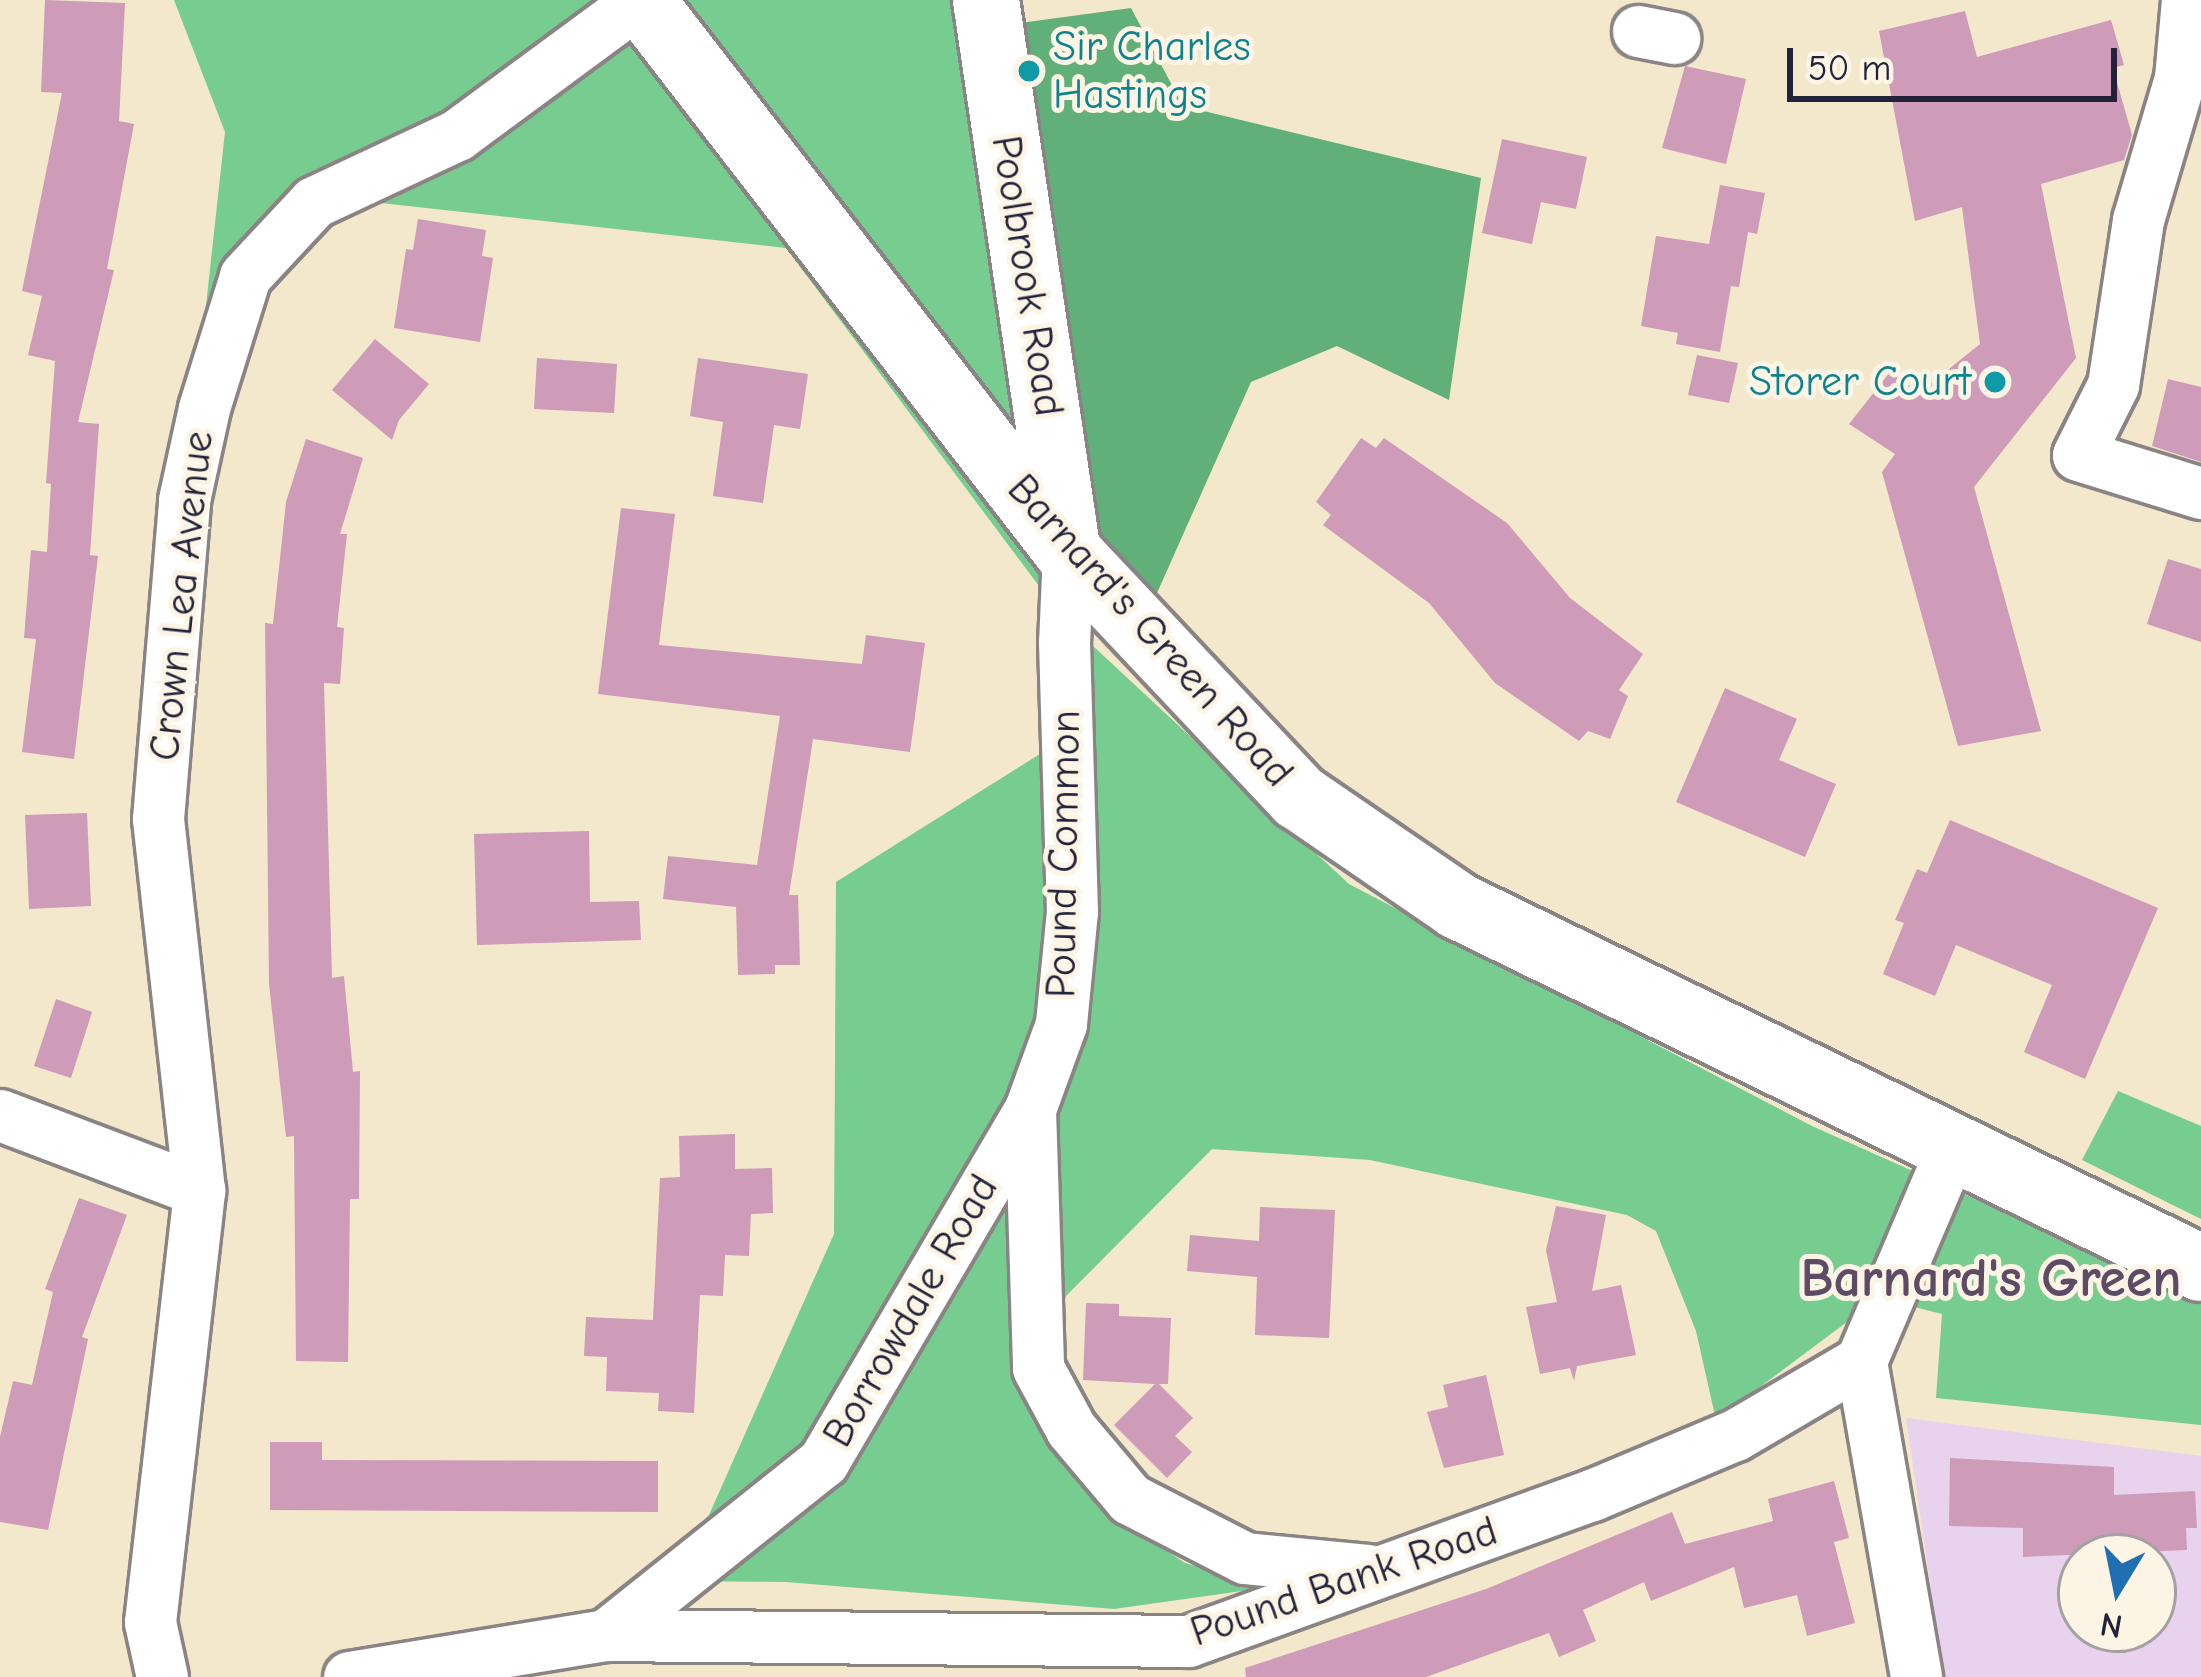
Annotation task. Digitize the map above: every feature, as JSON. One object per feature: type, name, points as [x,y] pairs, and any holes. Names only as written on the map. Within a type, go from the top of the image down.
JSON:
[{"type":"main road","name":"Barnard's Green Road","points":[[641,0],[1068,552],[1299,797],[1458,906],[2201,1268]]},
{"type":"main road","name":"Poolbrook Road","points":[[986,0],[1068,552]]},
{"type":"street","name":"Crown Lea Avenue","points":[[161,1677],[151,1622],[199,1190],[158,819],[184,500],[204,408],[245,276],[314,202],[458,135],[641,0]]},
{"type":"street","points":[[2187,0],[2180,78],[2138,220],[2113,385],[2078,455],[2201,493]]},
{"type":"street","name":"Pound Common","points":[[1068,552],[1064,642],[1072,910],[1061,1024],[1030,1108],[1038,1368],[1071,1430],[1130,1498],[1245,1558],[1385,1572]]},
{"type":"street","name":"Borrowdale Road","points":[[607,1635],[823,1462],[1030,1108]]},
{"type":"street","points":[[0,1115],[199,1190]]},
{"type":"street","points":[[1916,1677],[1861,1360],[1951,1150]]},
{"type":"street","name":"Pound Bank Road","points":[[349,1677],[607,1635],[1188,1641],[1592,1495],[1735,1435],[1861,1360]]},
{"type":"shaded area","points":[[1906,1418],[2201,1456],[2201,1677],[1944,1677]]},
{"type":"green space","points":[[174,0],[967,0],[1043,532],[1093,646],[1349,884],[1812,1126],[2201,1300],[2201,1425],[1936,1398],[1942,1314],[1879,1298],[1716,1420],[1696,1331],[1656,1231],[1627,1215],[1370,1160],[1212,1149],[1066,1296],[1038,1412],[1113,1515],[1185,1563],[1270,1587],[1114,1609],[786,1582],[655,1581],[709,1515],[834,1234],[836,882],[1051,747],[1045,594],[786,248],[363,201],[317,222],[204,324],[225,132]]},
{"type":"green space","points":[[1131,8],[1183,106],[1481,178],[1449,400],[1337,346],[1251,382],[1153,602],[1093,540],[1020,23]]},
{"type":"green space","points":[[2118,1091],[2201,1126],[2201,1219],[2082,1160]]},
{"type":"building","points":[[45,0],[125,3],[119,121],[134,124],[107,269],[114,270],[78,422],[99,424],[90,555],[98,556],[74,759],[22,752],[36,639],[24,638],[31,550],[47,552],[51,484],[46,483],[55,361],[28,355],[42,296],[22,291],[62,93],[41,92]]},
{"type":"building","name":"Storer Court","points":[[1965,11],[1977,57],[2111,20],[2124,65],[2113,68],[2132,135],[2124,160],[2041,184],[2076,358],[1974,487],[2041,731],[1958,746],[1882,472],[1895,454],[1849,424],[1890,372],[1919,393],[1980,344],[1962,207],[1915,221],[1879,31]]},
{"type":"building","points":[[1685,66],[1746,79],[1726,164],[1662,148]]},
{"type":"building","points":[[1502,139],[1587,157],[1576,209],[1541,202],[1532,244],[1482,233]]},
{"type":"building","points":[[1720,185],[1765,193],[1757,234],[1748,232],[1739,287],[1731,286],[1720,352],[1676,344],[1678,333],[1641,326],[1656,236],[1709,244]]},
{"type":"building","points":[[418,219],[486,230],[482,256],[493,258],[480,342],[394,328],[406,249],[413,250]]},
{"type":"building","points":[[375,339],[429,384],[399,420],[392,440],[332,390]]},
{"type":"building","points":[[1697,355],[1738,363],[1729,403],[1688,395]]},
{"type":"building","points":[[537,358],[617,364],[614,413],[534,409]]},
{"type":"building","points":[[698,358],[808,374],[800,429],[774,425],[763,503],[713,496],[723,422],[690,416]]},
{"type":"building","points":[[2168,379],[2201,387],[2201,462],[2152,446]]},
{"type":"building","points":[[1361,438],[1376,448],[1384,438],[1507,523],[1570,598],[1643,654],[1619,690],[1628,696],[1610,739],[1588,731],[1579,741],[1495,683],[1429,603],[1323,525],[1331,515],[1316,502]]},
{"type":"building","points":[[306,439],[363,458],[340,534],[347,534],[337,627],[344,628],[340,684],[324,683],[332,978],[344,976],[353,1072],[360,1071],[359,1199],[350,1199],[348,1362],[296,1361],[294,1136],[286,1137],[269,984],[265,623],[273,624],[286,502]]},
{"type":"building","points":[[621,508],[675,514],[659,645],[862,664],[866,635],[925,643],[910,752],[813,739],[789,895],[798,895],[800,965],[775,965],[775,974],[738,975],[736,907],[663,899],[668,856],[757,865],[780,716],[598,694]]},
{"type":"building","points":[[2168,559],[2201,569],[2201,642],[2147,624]]},
{"type":"building","points":[[1725,688],[1797,719],[1779,760],[1836,784],[1805,857],[1676,802]]},
{"type":"building","points":[[87,813],[91,906],[29,909],[25,815]]},
{"type":"building","points":[[1950,820],[2158,908],[2085,1079],[2024,1052],[2052,985],[1956,945],[1935,996],[1883,974],[1904,923],[1895,920],[1917,869],[1927,873]]},
{"type":"building","points":[[589,831],[590,902],[639,901],[641,940],[477,945],[474,834]]},
{"type":"building","points":[[56,999],[92,1012],[71,1078],[34,1066]]},
{"type":"building","points":[[735,1134],[735,1169],[772,1168],[773,1213],[751,1214],[749,1256],[725,1255],[723,1296],[700,1295],[694,1413],[658,1411],[659,1393],[606,1391],[607,1357],[584,1356],[586,1317],[653,1320],[660,1178],[680,1177],[679,1136]]},
{"type":"building","points":[[79,1198],[127,1215],[82,1337],[88,1339],[48,1530],[0,1522],[0,1437],[13,1381],[32,1385],[53,1292],[45,1289]]},
{"type":"building","points":[[1556,1206],[1606,1215],[1592,1291],[1621,1285],[1636,1355],[1577,1366],[1574,1381],[1570,1368],[1540,1374],[1526,1307],[1557,1302],[1546,1250]]},
{"type":"building","points":[[1260,1207],[1335,1210],[1329,1338],[1255,1335],[1257,1277],[1187,1271],[1190,1235],[1259,1241]]},
{"type":"building","points":[[1086,1303],[1119,1304],[1119,1316],[1171,1318],[1168,1384],[1159,1384],[1193,1418],[1175,1436],[1192,1452],[1167,1478],[1114,1425],[1155,1384],[1083,1380]]},
{"type":"building","points":[[1486,1375],[1504,1455],[1444,1468],[1427,1412],[1448,1407],[1443,1385]]},
{"type":"building","points":[[270,1442],[322,1442],[322,1460],[658,1461],[658,1512],[270,1510]]},
{"type":"building","points":[[1950,1458],[2114,1467],[2114,1495],[2195,1491],[2197,1528],[2186,1528],[2187,1550],[2177,1550],[2177,1533],[2057,1533],[2057,1556],[2023,1557],[2023,1528],[1949,1526]]},
{"type":"building","points":[[1834,1481],[1849,1538],[1834,1542],[1855,1623],[1807,1636],[1797,1595],[1744,1608],[1734,1567],[1651,1601],[1644,1582],[1583,1610],[1596,1641],[1559,1657],[1549,1633],[1426,1677],[1246,1677],[1245,1668],[1486,1589],[1672,1512],[1685,1544],[1773,1521],[1768,1499]]},
{"type":"place","name":"Sir Charles Hastings","points":[[1029,71]]},
{"type":"place","name":"Storer Court","points":[[1995,382]]},
{"type":"district","name":"Barnard's Green","points":[[1991,1279]]}]
